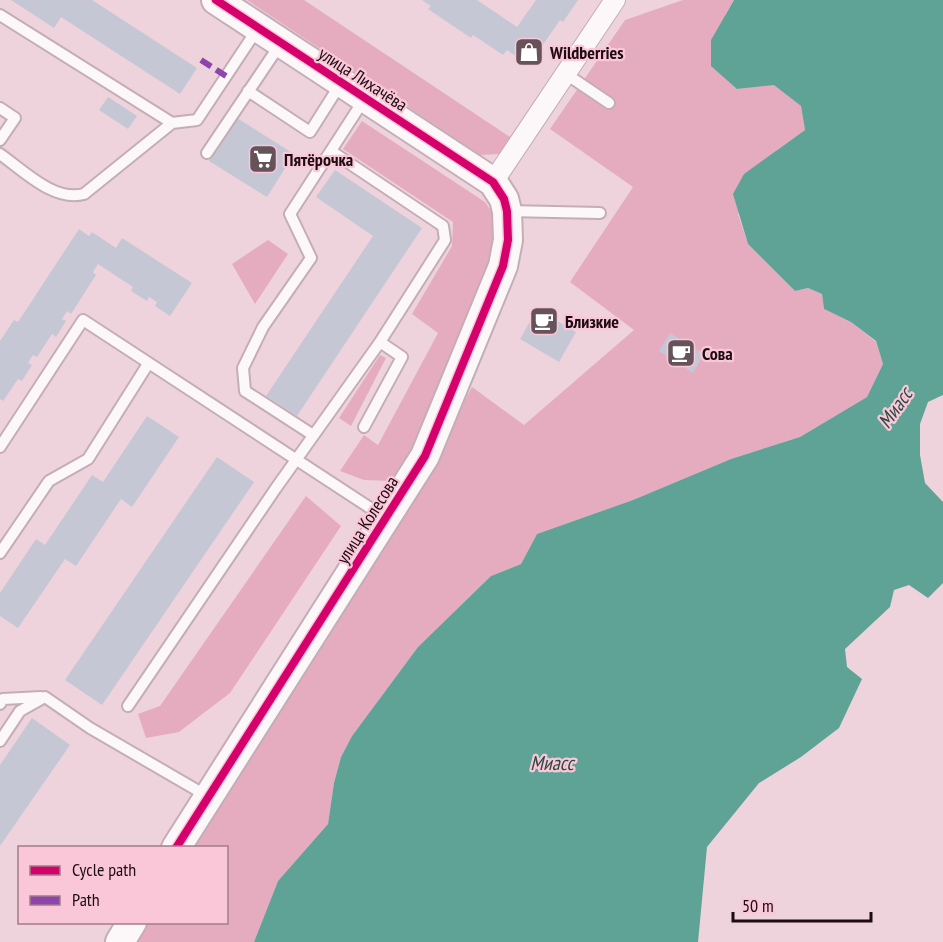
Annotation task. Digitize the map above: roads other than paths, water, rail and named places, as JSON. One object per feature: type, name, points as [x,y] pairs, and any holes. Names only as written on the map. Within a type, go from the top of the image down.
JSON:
[{"type":"street","name":"улица Лихачёва","points":[[218,0],[493,182]]},
{"type":"street","points":[[493,182],[615,0]]},
{"type":"street","name":"улица Колесова","points":[[177,846],[425,456],[503,266],[508,240],[507,210],[504,199],[493,182]]},
{"type":"street","points":[[120,942],[131,924]]},
{"type":"lane","points":[[0,15],[172,123]]},
{"type":"lane","points":[[207,153],[248,91],[270,35]]},
{"type":"lane","points":[[0,154],[58,194],[73,197],[84,194],[172,123],[197,120],[270,35]]},
{"type":"lane","points":[[566,74],[609,104]]},
{"type":"lane","points":[[248,91],[310,132],[341,83]]},
{"type":"lane","points":[[313,435],[245,391],[243,368],[263,327],[311,258],[290,214],[365,98]]},
{"type":"lane","points":[[0,108],[15,118],[0,140]]},
{"type":"lane","points":[[128,706],[296,459],[380,342],[445,240],[443,226],[331,151]]},
{"type":"lane","points":[[507,210],[600,213]]},
{"type":"lane","points":[[0,447],[83,320],[387,519]]},
{"type":"lane","points":[[364,427],[402,357],[380,342]]},
{"type":"lane","points":[[0,553],[49,481],[88,459],[148,364]]},
{"type":"lane","points":[[0,704],[3,699],[45,697],[90,728],[207,796]]},
{"type":"lane","points":[[0,741],[20,711],[45,697]]},
{"type":"water","name":"Миасс","points":[[734,0],[943,0],[943,395],[928,402],[920,424],[920,455],[925,483],[943,502],[943,583],[928,598],[909,585],[894,590],[890,607],[845,649],[847,667],[862,679],[839,728],[801,757],[759,783],[707,847],[698,942],[254,942],[278,881],[328,824],[334,783],[341,757],[352,736],[418,647],[491,576],[521,564],[537,534],[633,500],[731,459],[800,437],[867,397],[883,364],[876,341],[851,322],[824,309],[822,294],[808,288],[795,291],[748,244],[733,194],[744,174],[805,130],[801,106],[774,85],[737,89],[711,66],[711,40]]},
{"type":"place","name":"Wildberries","points":[[529,52]]},
{"type":"place","name":"Пятёрочка","points":[[263,159]]},
{"type":"place","name":"Близкие","points":[[544,321]]},
{"type":"place","name":"Сова","points":[[681,353]]}]
